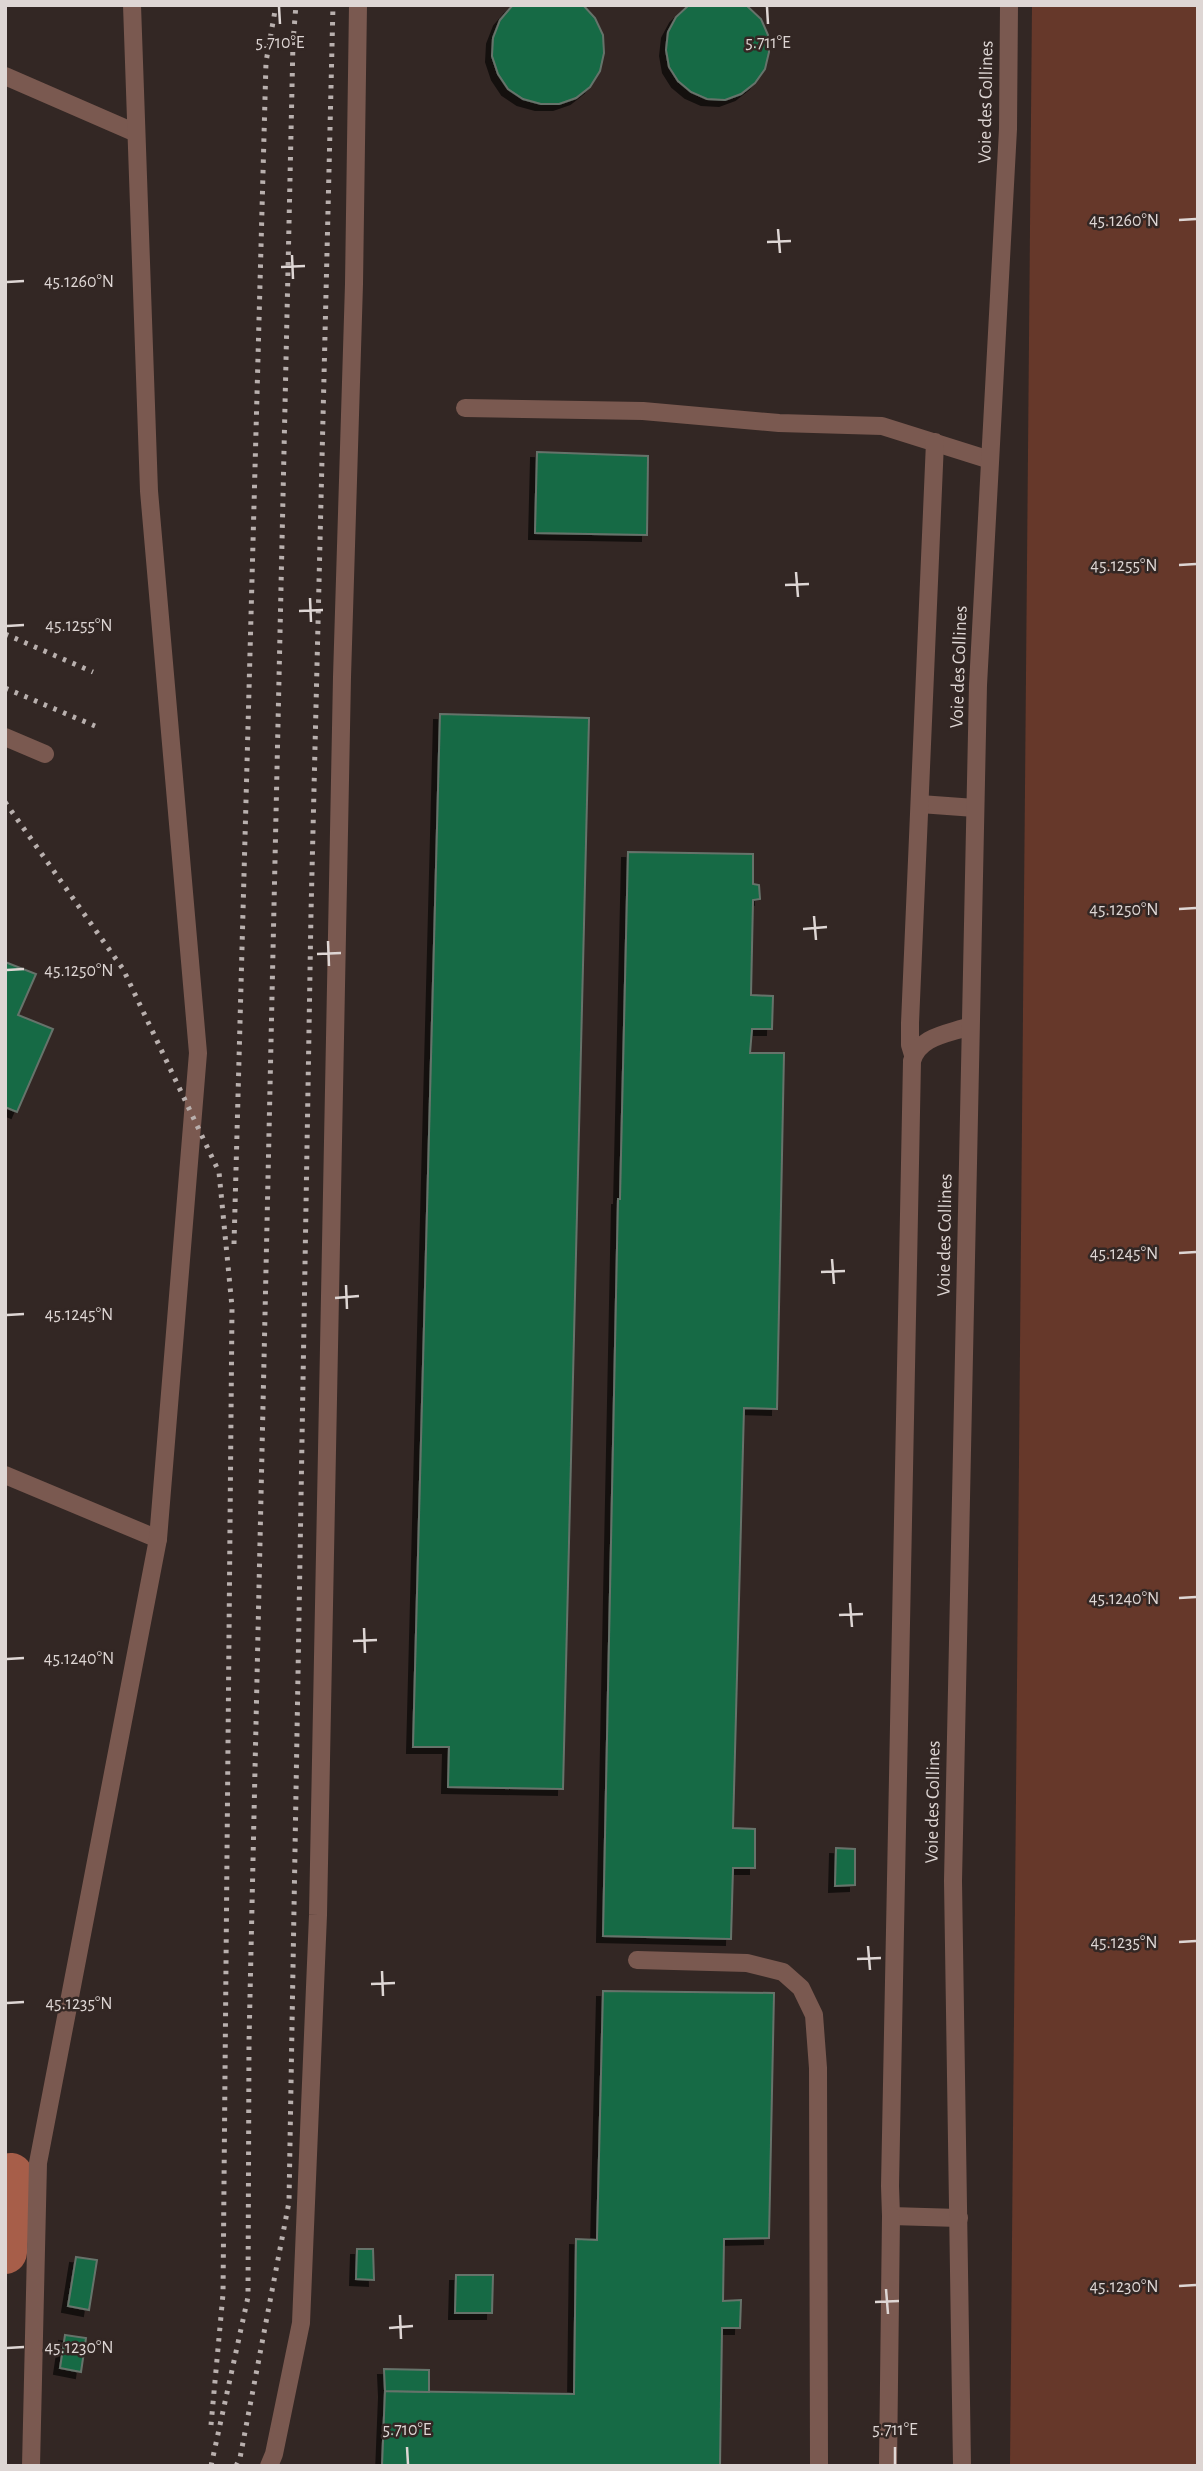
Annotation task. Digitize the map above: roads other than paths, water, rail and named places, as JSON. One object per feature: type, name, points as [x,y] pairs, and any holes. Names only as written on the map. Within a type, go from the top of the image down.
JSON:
[{"type":"street","points":[[31,2466],[38,2163],[158,1539],[198,1053],[149,491],[132,5]]},
{"type":"street","points":[[269,2466],[274,2454],[301,2323],[318,1915],[341,691],[354,284],[358,5]]},
{"type":"street","name":"Voie des Collines","points":[[962,2466],[953,1881],[978,685],[1008,130],[1009,5]]},
{"type":"street","points":[[5,76],[136,133]]},
{"type":"street","points":[[465,408],[643,411],[779,423],[882,426],[990,460]]},
{"type":"street","points":[[888,2466],[894,1926],[913,1055],[910,1023],[935,442]]},
{"type":"street","points":[[5,737],[45,754]]},
{"type":"street","points":[[920,804],[975,808]]},
{"type":"street","points":[[913,1055],[922,1042],[970,1026]]},
{"type":"street","points":[[5,1475],[158,1539]]},
{"type":"street","points":[[638,1960],[747,1962],[783,1972],[801,1988],[814,2015],[818,2068],[819,2466]]},
{"type":"street","points":[[891,2216],[959,2218]]},
{"type":"waterway","points":[[5,2252],[11,2175]]},
{"type":"railway","points":[[234,1244],[266,62],[276,5]]},
{"type":"railway","points":[[211,2466],[248,2297],[249,2042],[293,42],[296,5]]},
{"type":"railway","points":[[236,2466],[240,2458],[289,2202],[311,913],[333,5]]},
{"type":"railway","points":[[5,634],[93,672]]},
{"type":"railway","points":[[5,688],[95,726]]},
{"type":"railway","points":[[5,802],[123,969],[219,1172],[232,1307],[223,2294],[211,2425]]}]
